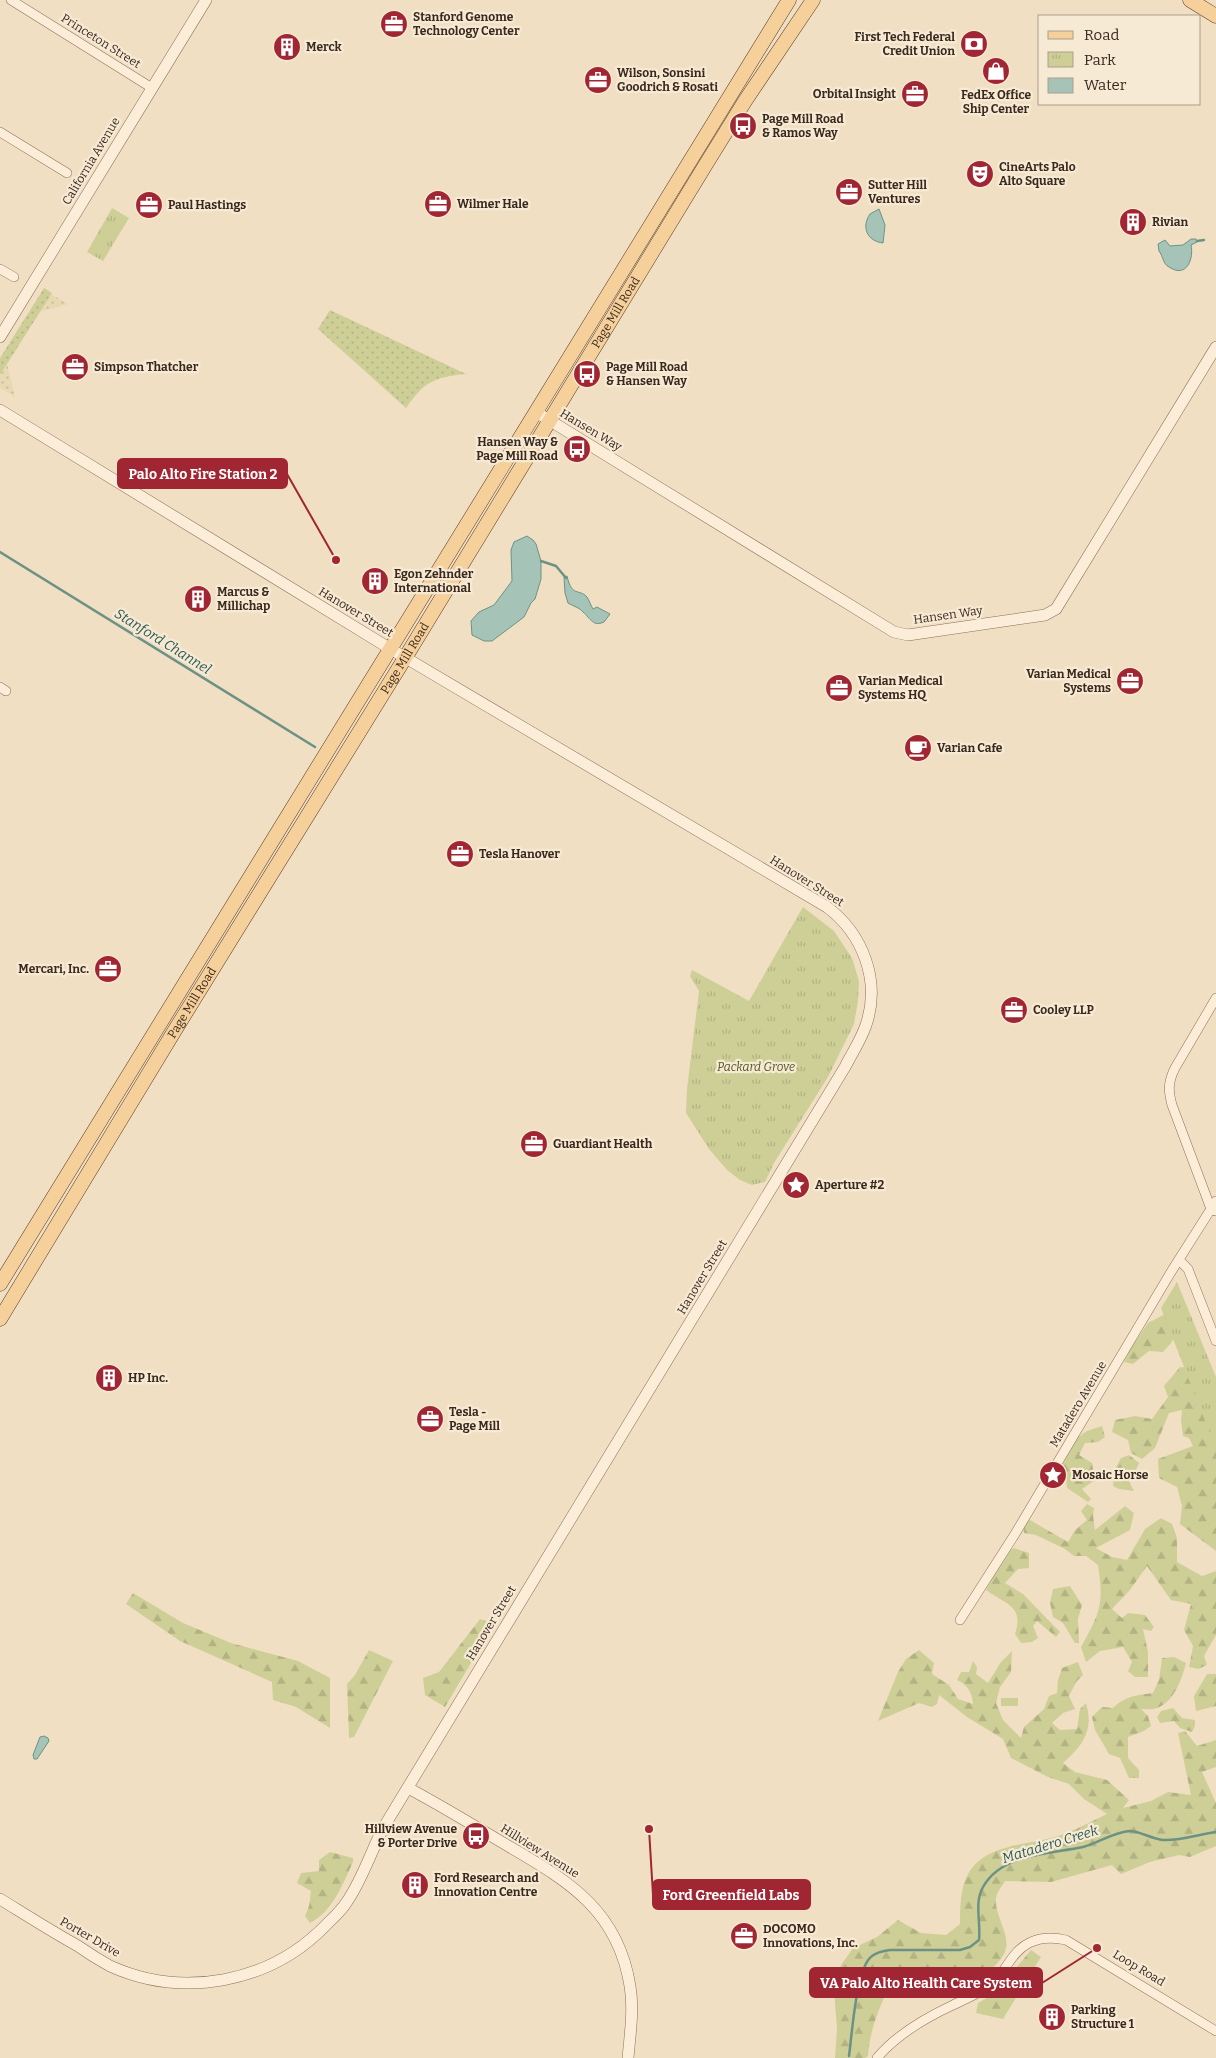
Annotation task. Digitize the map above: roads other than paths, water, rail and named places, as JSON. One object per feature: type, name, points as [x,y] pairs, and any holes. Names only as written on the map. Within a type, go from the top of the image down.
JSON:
[{"type":"main road","name":"Page Mill Road","points":[[0,1284],[389,648],[789,0]]},
{"type":"main road","name":"Page Mill Road","points":[[0,1319],[745,101],[813,0]]},
{"type":"main road","points":[[1190,0],[1216,16]]},
{"type":"main road","points":[[162,1019],[168,1043]]},
{"type":"street","name":"Princeton Street","points":[[11,0],[152,88]]},
{"type":"street","name":"California Avenue","points":[[0,337],[206,0]]},
{"type":"street","points":[[0,132],[67,173]]},
{"type":"street","points":[[0,269],[14,277]]},
{"type":"street","name":"Hansen Way","points":[[536,412],[894,632],[908,635],[1045,615],[1056,609],[1216,347]]},
{"type":"street","name":"Hanover Street","points":[[0,410],[405,658],[827,907],[844,922],[857,940],[868,966],[871,990],[867,1024],[845,1067],[551,1548],[408,1788]]},
{"type":"street","points":[[1214,1207],[1174,1110],[1168,1088],[1174,1068],[1216,998]]},
{"type":"street","name":"Matadero Avenue","points":[[960,1620],[1015,1534],[1179,1260],[1214,1207]]},
{"type":"street","points":[[1179,1260],[1188,1269],[1216,1341]]},
{"type":"street","name":"Porter Drive","points":[[0,1899],[104,1962],[120,1969],[157,1980],[176,1982],[206,1983],[234,1978],[276,1963],[312,1940],[346,1904],[360,1879],[382,1830],[408,1788]]},
{"type":"street","name":"Hillview Avenue","points":[[408,1788],[554,1873],[570,1884],[600,1914],[614,1936],[626,1965],[630,1987],[628,2058]]},
{"type":"street","name":"Loop Road","points":[[878,2058],[885,2049],[915,2025],[982,1992],[996,1980],[1017,1951],[1039,1939],[1054,1938],[1066,1940],[1216,2031]]},
{"type":"water","points":[[879,209],[885,225],[883,243],[877,242],[869,236],[866,228],[867,219],[870,214]]},
{"type":"water","points":[[1191,239],[1196,239],[1197,242],[1191,245],[1190,261],[1185,269],[1175,270],[1167,266],[1159,251],[1158,244],[1165,240],[1170,246],[1183,245]]},
{"type":"water","points":[[527,536],[536,544],[541,561],[541,579],[535,599],[524,617],[492,641],[484,641],[472,635],[471,621],[479,612],[494,605],[512,581],[511,550],[514,542]]},
{"type":"water","points":[[567,576],[573,590],[584,594],[593,609],[597,607],[610,614],[604,622],[595,623],[580,609],[568,603],[564,577]]},
{"type":"water","points":[[44,1736],[49,1741],[37,1759],[34,1759],[33,1755],[40,1737]]},
{"type":"waterway","points":[[1197,241],[1204,240]]},
{"type":"waterway","name":"Stanford Channel","points":[[0,552],[315,747]]},
{"type":"waterway","points":[[541,561],[556,566],[566,578]]},
{"type":"waterway","name":"Matadero Creek","points":[[849,2056],[858,1987],[862,1973],[872,1956],[887,1950],[960,1950],[970,1947],[979,1940],[978,1906],[980,1893],[991,1876],[1002,1867],[1028,1857],[1083,1847],[1112,1835],[1130,1831],[1163,1840],[1216,1832]]},
{"type":"place","name":"Stanford Genome Technology Center","points":[[394,24]]},
{"type":"place","name":"First Tech Federal Credit Union","points":[[974,44]]},
{"type":"place","name":"Merck","points":[[287,47]]},
{"type":"place","name":"FedEx Office Ship Center","points":[[996,71]]},
{"type":"place","name":"Wilson, Sonsini Goodrich & Rosati","points":[[598,80]]},
{"type":"place","name":"Orbital Insight","points":[[915,94]]},
{"type":"place","name":"Page Mill Road & Ramos Way","points":[[743,126]]},
{"type":"place","name":"CineArts Palo Alto Square","points":[[980,174]]},
{"type":"place","name":"Sutter Hill Ventures","points":[[849,192]]},
{"type":"place","name":"Wilmer Hale","points":[[438,204]]},
{"type":"place","name":"Paul Hastings","points":[[149,205]]},
{"type":"place","name":"Rivian","points":[[1133,222]]},
{"type":"place","name":"Simpson Thatcher","points":[[75,367]]},
{"type":"place","name":"Page Mill Road & Hansen Way","points":[[587,374]]},
{"type":"place","name":"Hansen Way & Page Mill Road","points":[[577,449]]},
{"type":"place","name":"Palo Alto Fire Station 2","points":[[336,560]]},
{"type":"place","name":"Egon Zehnder International","points":[[375,581]]},
{"type":"place","name":"Marcus & Millichap","points":[[198,599]]},
{"type":"place","name":"Varian Medical Systems","points":[[1130,681]]},
{"type":"place","name":"Varian Medical Systems HQ","points":[[839,688]]},
{"type":"place","name":"Varian Cafe","points":[[918,748]]},
{"type":"place","name":"Tesla Hanover","points":[[460,854]]},
{"type":"place","name":"Mercari, Inc.","points":[[108,969]]},
{"type":"place","name":"Cooley LLP","points":[[1014,1010]]},
{"type":"place","name":"Guardiant Health","points":[[534,1144]]},
{"type":"place","name":"Aperture #2","points":[[796,1185]]},
{"type":"place","name":"HP Inc.","points":[[109,1378]]},
{"type":"place","name":"Tesla - Page Mill","points":[[430,1419]]},
{"type":"place","name":"Mosaic Horse","points":[[1053,1475]]},
{"type":"place","name":"Ford Greenfield Labs","points":[[649,1829]]},
{"type":"place","name":"Hillview Avenue & Porter Drive","points":[[476,1836]]},
{"type":"place","name":"Ford Research and Innovation Centre","points":[[415,1885]]},
{"type":"place","name":"DOCOMO Innovations, Inc.","points":[[744,1936]]},
{"type":"place","name":"VA Palo Alto Health Care System","points":[[1097,1948]]},
{"type":"place","name":"Parking Structure 1","points":[[1052,2017]]},
{"type":"park label","name":"Packard Grove","points":[[756,1067]]}]
